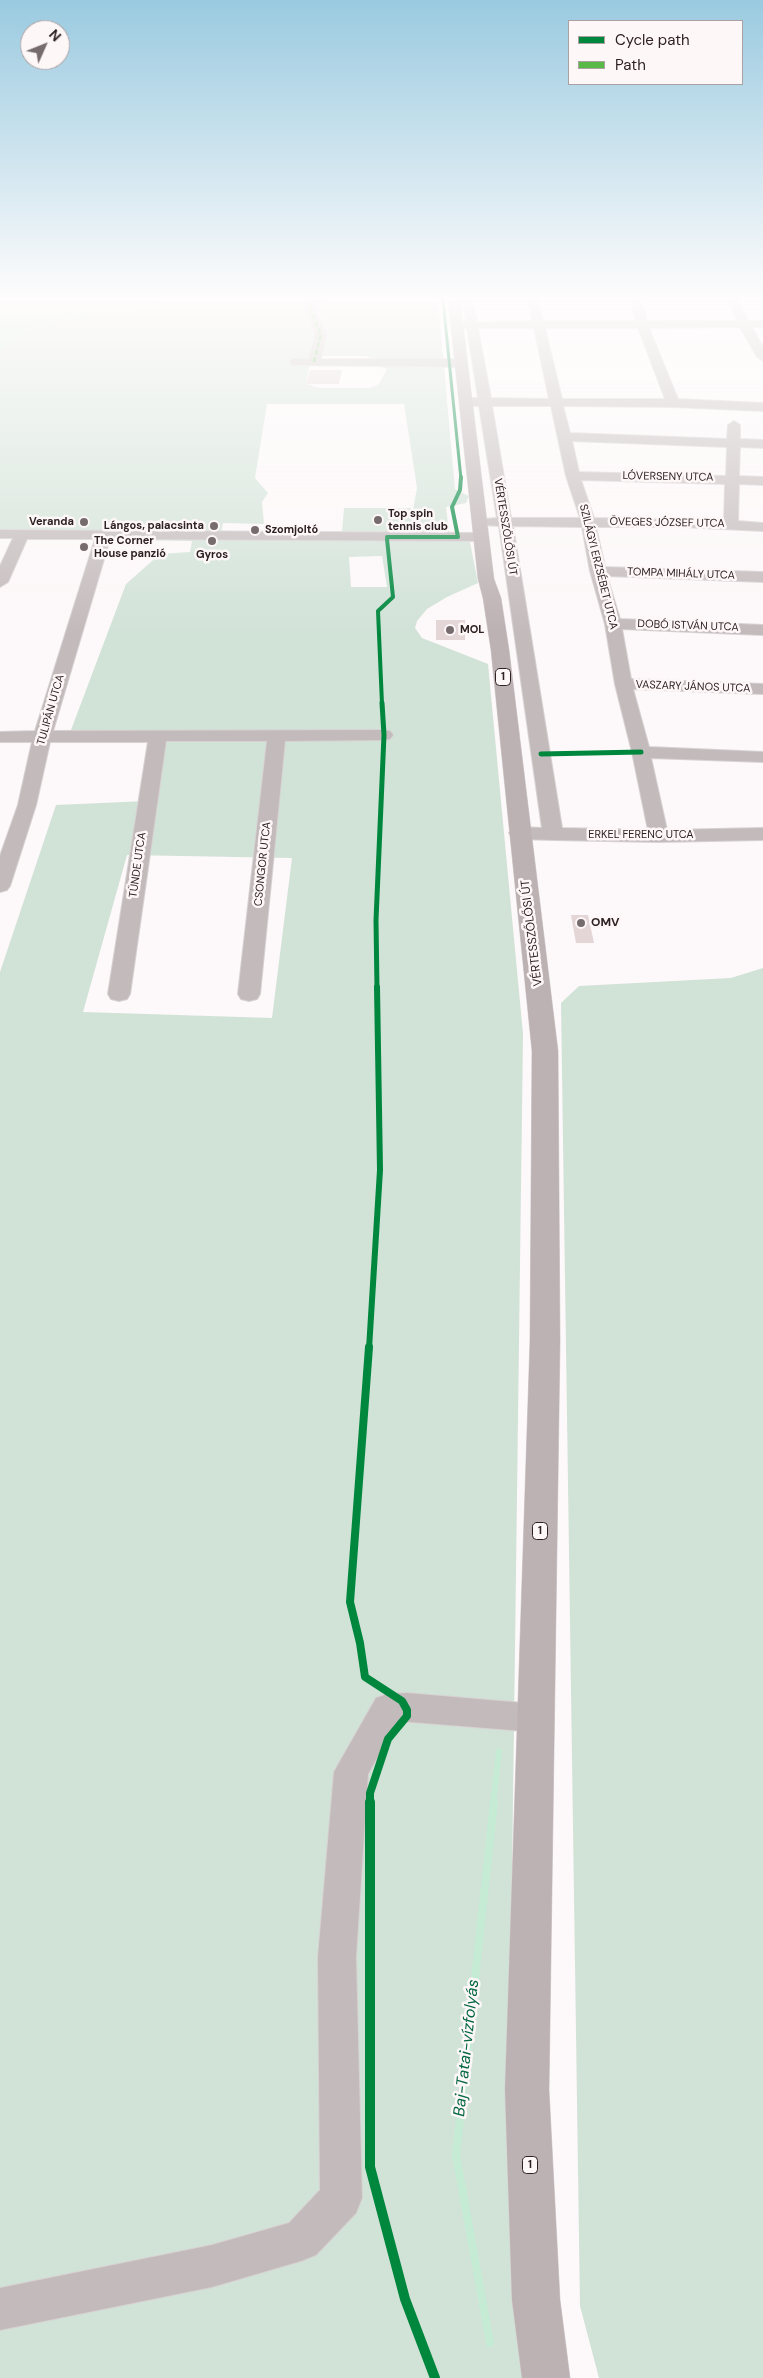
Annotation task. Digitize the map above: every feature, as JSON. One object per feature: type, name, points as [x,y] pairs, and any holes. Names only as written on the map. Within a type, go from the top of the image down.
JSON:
[{"type":"main road","name":"VÉRTESSZŐLŐSI ÚT","points":[[467,411],[486,579],[492,598],[500,650],[510,754],[545,1051],[545,1341],[536,1718]]},
{"type":"main road","name":"1","points":[[536,1718],[528,2090],[532,2238],[536,2300],[546,2378]]},
{"type":"street","name":"VÉRTESSZŐLŐSI ÚT","points":[[486,411],[553,834]]},
{"type":"street","name":"SZILÁGYI ERZSÉBET UTCA","points":[[560,411],[573,476],[588,522],[598,571],[613,624],[623,684],[641,752],[659,836]]},
{"type":"street","points":[[731,524],[736,411]]},
{"type":"street","points":[[564,437],[763,444]]},
{"type":"street","name":"LÓVERSENY UTCA","points":[[573,476],[763,481]]},
{"type":"street","name":"ÖVEGES JÓZSEF UTCA","points":[[0,534],[104,535],[481,530],[504,522],[731,524],[763,526]]},
{"type":"street","points":[[0,582],[22,534]]},
{"type":"street","name":"TULIPÁN UTCA","points":[[0,886],[27,805],[42,738],[104,535]]},
{"type":"street","name":"TOMPA MIHÁLY UTCA","points":[[598,571],[763,578]]},
{"type":"street","name":"DOBÓ ISTVÁN UTCA","points":[[613,624],[763,630]]},
{"type":"street","name":"VASZARY JÁNOS UTCA","points":[[623,684],[763,690]]},
{"type":"street","points":[[0,738],[158,735],[384,735]]},
{"type":"street","name":"TÜNDE UTCA","points":[[119,994],[158,735]]},
{"type":"street","name":"CSONGOR UTCA","points":[[249,994],[277,735]]},
{"type":"street","points":[[641,752],[729,754],[763,757]]},
{"type":"street","points":[[510,754],[541,754]]},
{"type":"street","name":"ERKEL FERENC UTCA","points":[[520,833],[659,836],[763,834]]},
{"type":"street","points":[[0,2309],[212,2266],[301,2240],[341,2198],[337,1957],[351,1772],[388,1708],[407,1707],[536,1718]]},
{"type":"shaded area","points":[[0,411],[266,411],[255,478],[268,493],[262,502],[264,524],[223,523],[221,533],[387,532],[342,532],[344,508],[411,508],[414,532],[416,532],[413,510],[417,488],[405,411],[448,411],[455,489],[469,496],[466,503],[446,507],[450,540],[470,542],[478,583],[447,597],[427,609],[417,621],[415,628],[422,638],[488,664],[523,1034],[511,1952],[546,2378],[0,2378],[0,972],[56,805],[147,801],[164,738],[68,738],[126,584],[160,554],[190,552],[192,541],[0,537]],"holes":[[[382,556],[387,587],[351,587],[349,557]],[[127,855],[292,858],[272,1018],[83,1012]]]},
{"type":"shaded area","points":[[763,968],[763,2378],[599,2378],[580,2306],[561,1003],[579,986],[731,978]]},
{"type":"building","name":"MOL","points":[[436,620],[465,620],[465,640],[436,640]]},
{"type":"building","name":"OMV","points":[[571,915],[588,915],[594,943],[576,943]]},
{"type":"waterway","name":"Baj-Tatai-vízfolyás","points":[[493,1804],[499,1751]]},
{"type":"waterway","name":"Baj-Tatai-vízfolyás","points":[[490,2343],[456,2155],[494,1802]]},
{"type":"cycle path","points":[[387,537],[458,537],[452,507],[460,490],[461,479],[454,411]]},
{"type":"cycle path","points":[[387,539],[393,597],[378,611],[384,735],[376,920],[380,1170],[350,1602],[360,1643],[365,1677],[402,1701],[407,1710],[407,1716],[388,1739],[370,1793],[370,2167],[405,2299],[435,2378]]},
{"type":"cycle path","points":[[541,754],[641,752]]},
{"type":"place","name":"Top spin tennis club","points":[[378,520]]},
{"type":"place","name":"Veranda","points":[[84,522]]},
{"type":"place","name":"Lángos, palacsinta","points":[[214,526]]},
{"type":"place","name":"Szomjoltó","points":[[255,530]]},
{"type":"place","name":"Gyros","points":[[212,541]]},
{"type":"place","name":"The Corner House panzió","points":[[84,547]]},
{"type":"place","name":"MOL","points":[[450,630]]},
{"type":"place","name":"OMV","points":[[581,923]]}]
